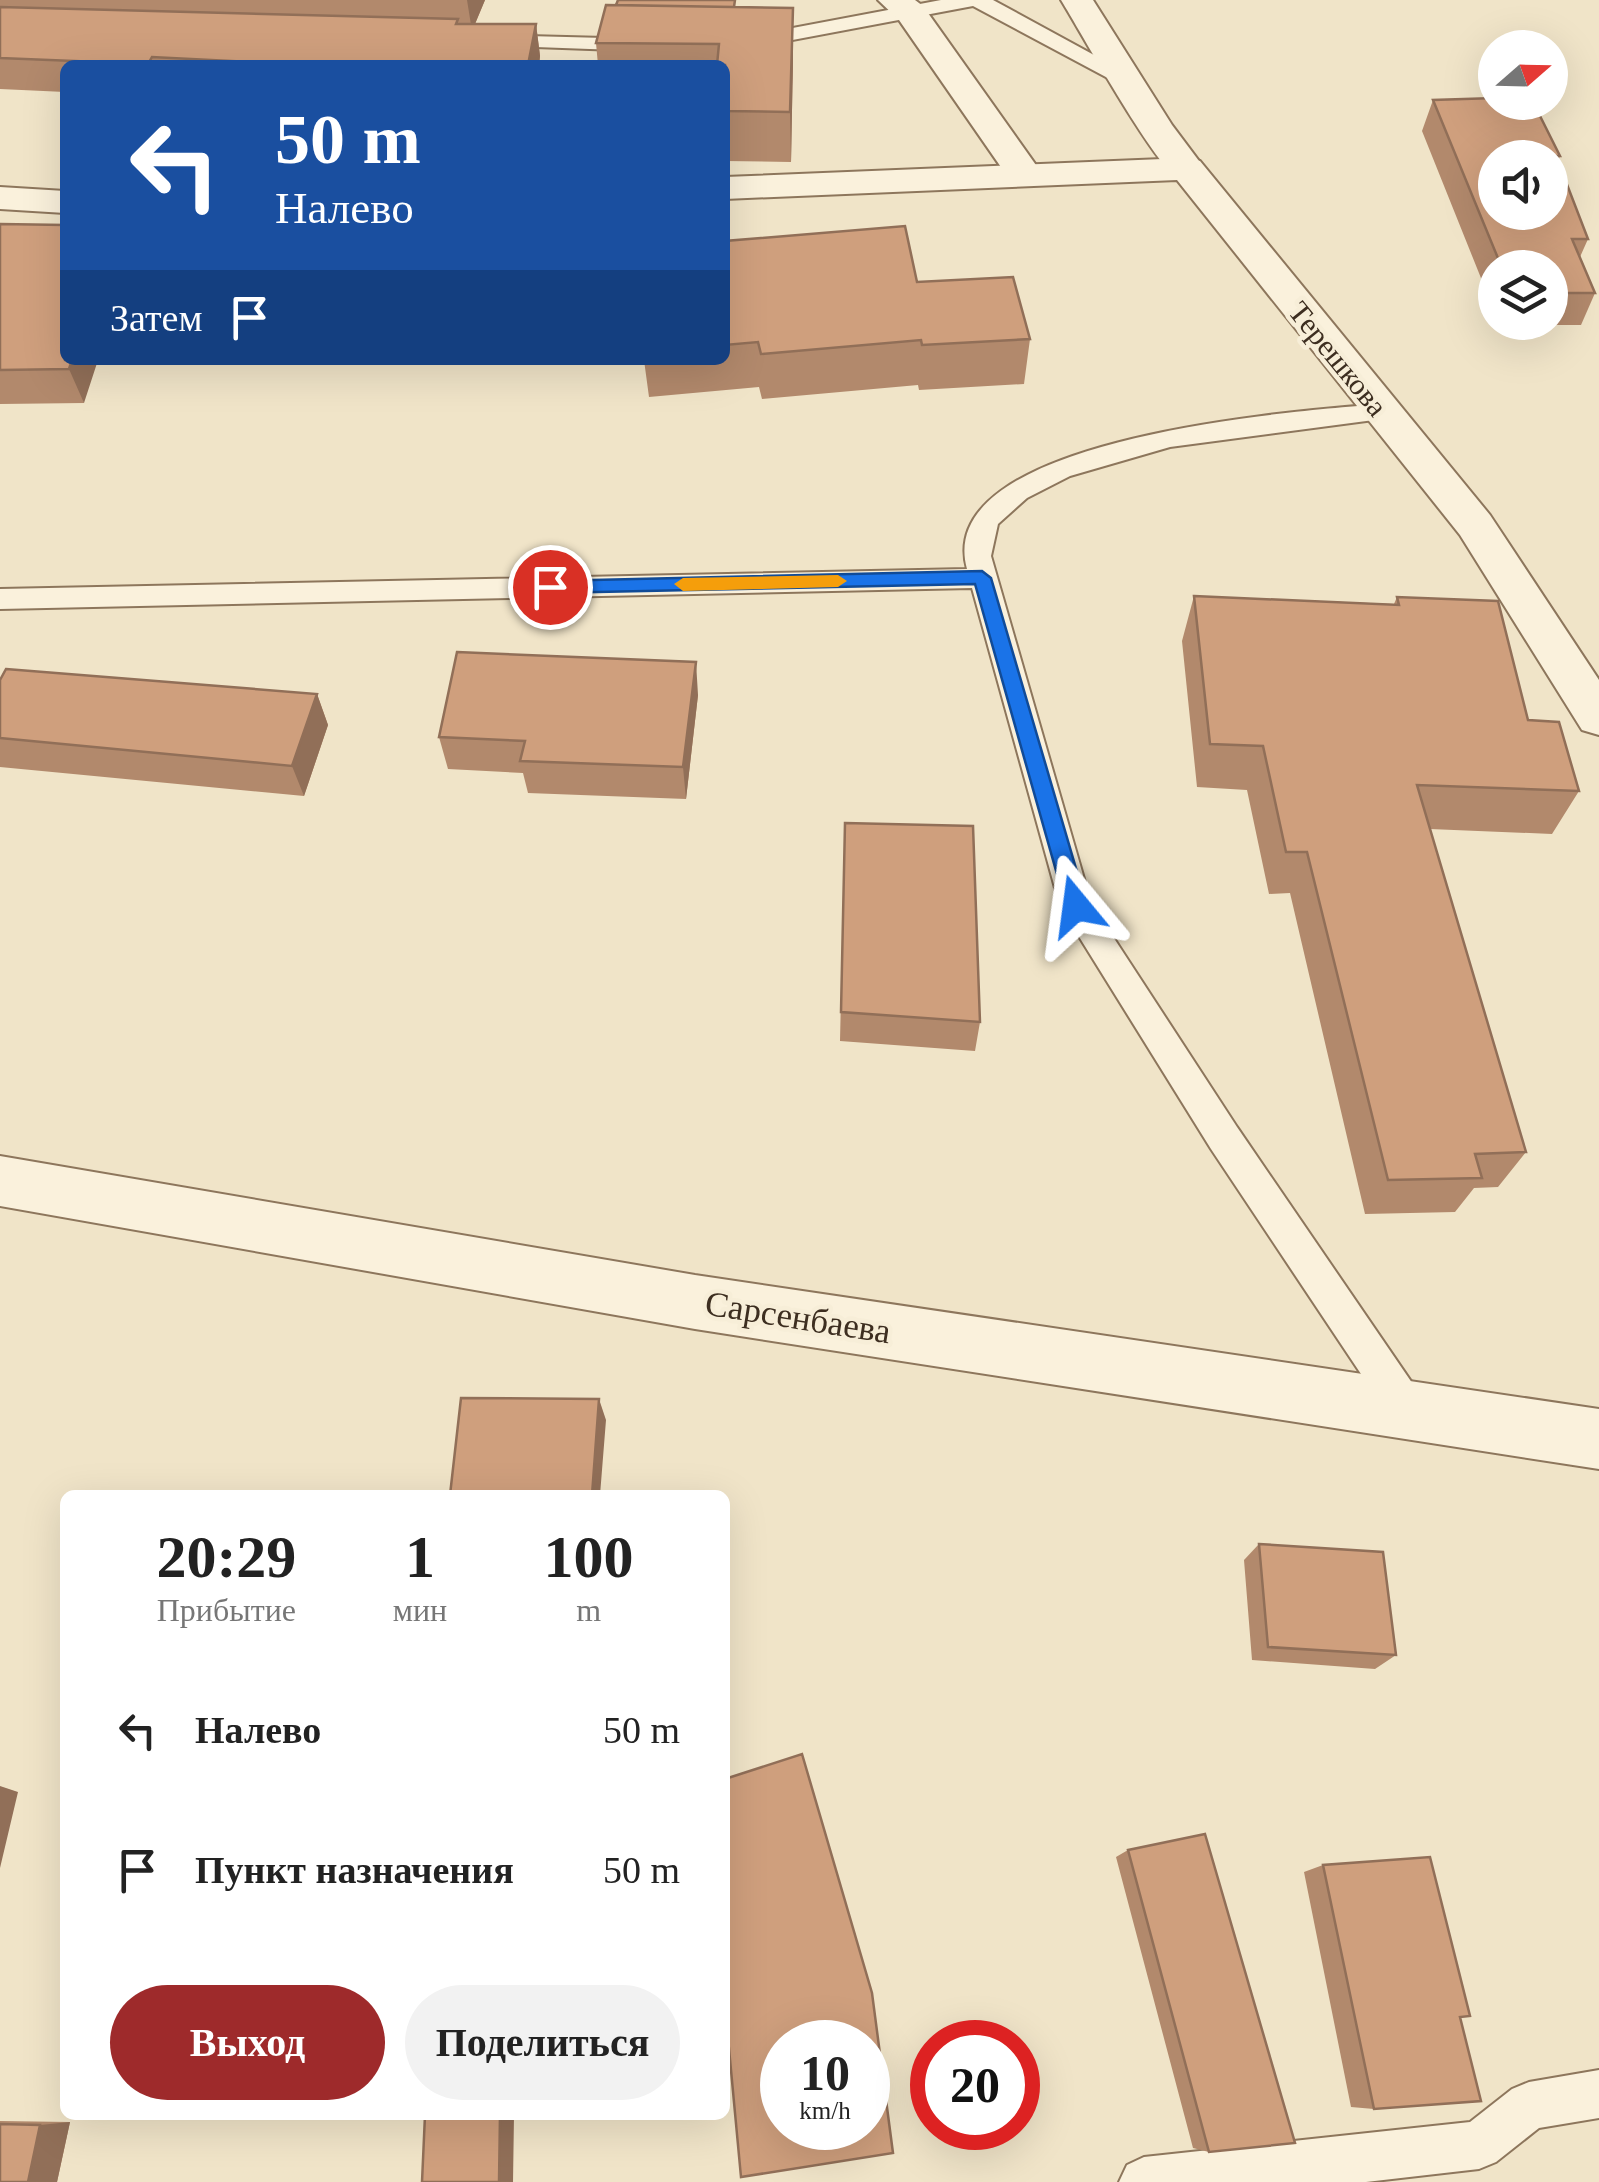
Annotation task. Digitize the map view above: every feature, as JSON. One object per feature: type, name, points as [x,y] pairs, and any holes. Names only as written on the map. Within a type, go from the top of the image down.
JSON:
[{"type":"street","name":"Терешкова","points":[[1076,0],[1156,129],[1380,412],[1475,524],[1599,718]]},
{"type":"street","points":[[903,6],[1025,176]]},
{"type":"street","points":[[730,188],[1187,169]]},
{"type":"street","points":[[0,198],[60,202]]},
{"type":"street","name":"Сарсенбаева","points":[[0,1181],[695,1302],[1599,1439]]},
{"type":"lane","points":[[723,47],[903,6],[976,0],[1127,79]]},
{"type":"lane","points":[[461,40],[668,46]]},
{"type":"lane","points":[[1380,412],[1217,428],[1090,459],[1022,489],[986,521],[977,556],[1076,906],[1224,1138],[1407,1410]]},
{"type":"lane","points":[[0,599],[982,578]]},
{"type":"lane","points":[[1144,2182],[1479,2146],[1529,2106],[1599,2094]]},
{"type":"building","points":[[618,0],[735,0],[734,7],[616,5]]},
{"type":"building","points":[[606,5],[793,8],[790,112],[730,111],[730,60],[717,60],[719,44],[596,43]]},
{"type":"building","points":[[0,7],[536,24],[529,60],[0,58]]},
{"type":"building","points":[[1478,99],[1478,120],[1542,120],[1552,140],[1478,140],[1478,210],[1433,100]]},
{"type":"building","points":[[1568,187],[1588,239],[1572,239],[1595,293],[1568,293],[1568,250],[1495,250],[1486,230],[1568,230]]},
{"type":"building","points":[[0,224],[60,225],[60,365],[70,365],[69,369],[0,370]]},
{"type":"building","points":[[905,226],[917,282],[1013,277],[1030,339],[922,345],[921,340],[761,354],[758,342],[730,345],[730,241]]},
{"type":"building","points":[[1194,596],[1399,605],[1397,597],[1498,601],[1528,720],[1559,722],[1579,791],[1417,785],[1526,1152],[1475,1154],[1482,1178],[1388,1180],[1307,852],[1286,852],[1263,746],[1210,744]]},
{"type":"building","points":[[457,652],[696,662],[683,767],[520,761],[525,741],[439,737]]},
{"type":"building","points":[[6,669],[317,694],[292,766],[0,738],[0,680]]},
{"type":"building","points":[[845,823],[973,826],[980,1022],[841,1012]]},
{"type":"building","points":[[461,1398],[599,1399],[592,1490],[451,1490]]},
{"type":"building","points":[[1259,1544],[1383,1552],[1396,1655],[1268,1647]]},
{"type":"building","points":[[802,1754],[872,1993],[876,2020],[760,2020],[760,2150],[890,2150],[890,2130],[893,2153],[741,2177],[730,2059],[730,1777]]},
{"type":"building","points":[[1205,1834],[1295,2143],[1209,2152],[1128,1850]]},
{"type":"building","points":[[1430,1857],[1470,2016],[1460,2017],[1481,2101],[1374,2109],[1323,1865]]},
{"type":"building","points":[[425,2120],[500,2120],[499,2182],[422,2182]]},
{"type":"building","points":[[0,2124],[40,2125],[28,2182],[0,2182]]},
{"type":"slow traffic","points":[[683,584],[838,581]]},
{"type":"route","points":[[550,587],[982,578],[1076,906]]}]
